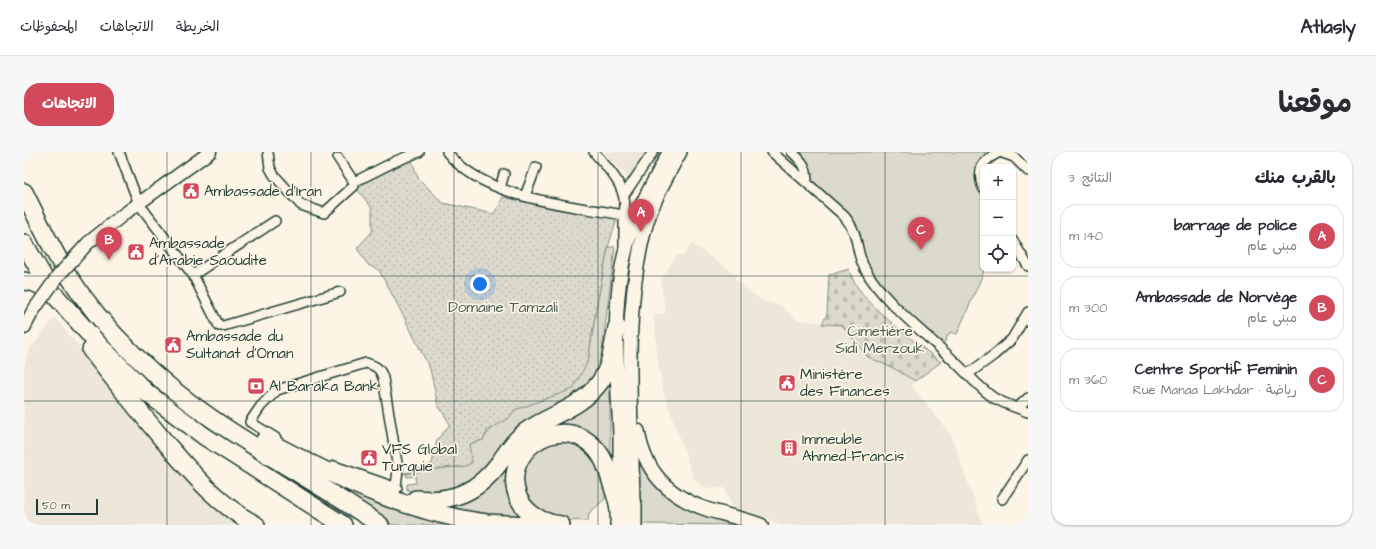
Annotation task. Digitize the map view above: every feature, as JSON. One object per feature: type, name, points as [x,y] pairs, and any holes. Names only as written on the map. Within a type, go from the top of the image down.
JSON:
[{"type":"highway","points":[[24,192],[58,257],[80,291],[106,324],[149,367],[174,390],[212,418],[380,525]]},
{"type":"highway","points":[[24,243],[52,292],[87,346],[123,392],[187,467],[228,508],[256,525]]},
{"type":"highway","points":[[24,281],[35,283],[52,292],[127,374],[174,416],[343,525]]},
{"type":"highway","points":[[342,480],[437,501],[449,499],[467,492],[482,482],[493,472],[514,442],[524,433],[568,410],[581,401],[601,381],[624,328]]},
{"type":"highway","points":[[149,367],[255,435],[312,466],[342,480],[405,504],[449,516],[487,523],[526,525]]},
{"type":"highway","points":[[561,525],[544,522],[530,513],[521,501],[515,484],[515,474],[522,455],[531,444],[544,436],[556,433],[582,437],[594,446],[603,460],[626,505],[633,525]]},
{"type":"highway","points":[[618,525],[626,505]]},
{"type":"main road","points":[[626,505],[624,328],[619,284],[624,257],[632,229],[639,211],[670,152]]},
{"type":"main road","points":[[680,152],[664,181],[644,231],[624,328],[637,358],[638,435],[644,457],[651,469],[673,493],[687,502],[707,509],[744,518],[761,525]]},
{"type":"street","points":[[119,152],[139,204],[193,275],[220,326],[340,292]]},
{"type":"street","points":[[24,328],[33,310],[58,276],[88,243],[210,152]]},
{"type":"street","points":[[268,152],[270,168],[274,175],[301,205],[324,213],[352,189],[354,182],[396,161],[419,152]]},
{"type":"street","points":[[447,152],[456,164],[466,171],[500,188],[525,196],[624,215],[639,211]]},
{"type":"street","points":[[594,152],[618,181],[624,195],[625,206],[622,242],[624,257]]},
{"type":"street","points":[[624,195],[653,152]]},
{"type":"street","points":[[772,152],[807,182],[851,224],[856,235],[860,258],[875,285],[891,302],[994,398],[1028,412]]},
{"type":"street","points":[[792,152],[803,161],[806,167],[807,182]]},
{"type":"street","points":[[983,164],[984,161],[1000,152],[1005,152],[1014,157],[1028,171]]},
{"type":"street","points":[[338,158],[354,182]]},
{"type":"street","points":[[525,196],[536,167]]},
{"type":"street","points":[[500,188],[504,174]]},
{"type":"street","points":[[193,275],[275,221]]},
{"type":"street","points":[[1016,246],[1028,266]]},
{"type":"street","points":[[968,374],[994,355],[1012,339],[1028,312]]},
{"type":"street","points":[[366,363],[376,366],[380,369],[383,378],[398,468],[396,492],[285,444],[250,422],[277,390],[366,363]]},
{"type":"street","points":[[1017,408],[1028,398]]},
{"type":"street","points":[[1002,500],[1028,460]]},
{"type":"shaded area","points":[[603,152],[648,152],[629,178]]},
{"type":"shaded area","name":"Ministère des Finances","points":[[692,244],[737,275],[735,280],[762,301],[780,305],[797,320],[842,325],[868,357],[895,369],[915,381],[912,386],[951,435],[983,525],[781,525],[761,515],[734,509],[724,488],[709,489],[700,485],[694,479],[663,391],[657,357],[654,315],[666,313],[661,285],[662,278],[678,254],[683,256]]},
{"type":"shaded area","points":[[55,317],[94,366],[242,525],[24,525],[24,368],[28,352]]},
{"type":"green space","points":[[801,152],[986,152],[975,166],[980,185],[980,272],[984,272],[957,334],[950,332],[944,343],[892,304],[865,271],[854,232],[812,187],[807,165]]},
{"type":"green space","name":"Domaine Tamzali","points":[[411,158],[418,178],[443,203],[494,214],[503,197],[617,219],[608,247],[588,361],[573,389],[515,410],[508,419],[488,430],[483,440],[469,444],[472,463],[463,467],[452,467],[403,474],[432,464],[437,440],[450,424],[438,405],[430,369],[404,317],[379,270],[368,265],[357,248],[372,232],[372,208],[357,189],[369,180],[376,167]]},
{"type":"green space","points":[[608,247],[615,247],[599,375],[582,394],[518,427],[505,439],[486,468],[477,477],[448,492],[418,492],[407,490],[407,484],[416,483],[415,476],[407,477],[406,473],[463,467],[469,444],[483,440],[494,427],[511,415],[515,410],[588,361]]},
{"type":"green space","name":"Cimetière Sidi Merzouk","points":[[849,269],[854,281],[874,307],[902,332],[941,362],[915,381],[895,369],[868,357],[842,325],[822,324],[827,314],[829,275]]},
{"type":"green space","points":[[610,373],[610,466],[569,429],[513,462],[536,522],[493,517],[440,506],[499,472]]},
{"type":"green space","points":[[635,436],[660,484],[751,525],[639,524]]},
{"type":"green space","points":[[543,441],[583,443],[605,479],[605,499],[589,513],[588,521],[554,520],[528,504],[519,473]]},
{"type":"green space","points":[[303,468],[467,525],[393,525]]},
{"type":"place","name":"Ambassade d'Iran","points":[[191,191]]},
{"type":"place","name":"barrage de police","points":[[641,232]]},
{"type":"place","name":"Centre Sportif Feminin","points":[[921,250]]},
{"type":"place","name":"Ambassade d'Arabie Saoudite","points":[[136,252]]},
{"type":"place","name":"Ambassade de Norvège","points":[[109,260]]},
{"type":"place","name":"Ambassade du Sultanat d'Oman","points":[[173,345]]},
{"type":"place","name":"Ministère des Finances","points":[[787,383]]},
{"type":"place","name":"Al Baraka Bank","points":[[256,386]]},
{"type":"place","name":"Immeuble Ahmed-Francis","points":[[789,448]]},
{"type":"place","name":"VFS Global Turquie","points":[[369,458]]}]
